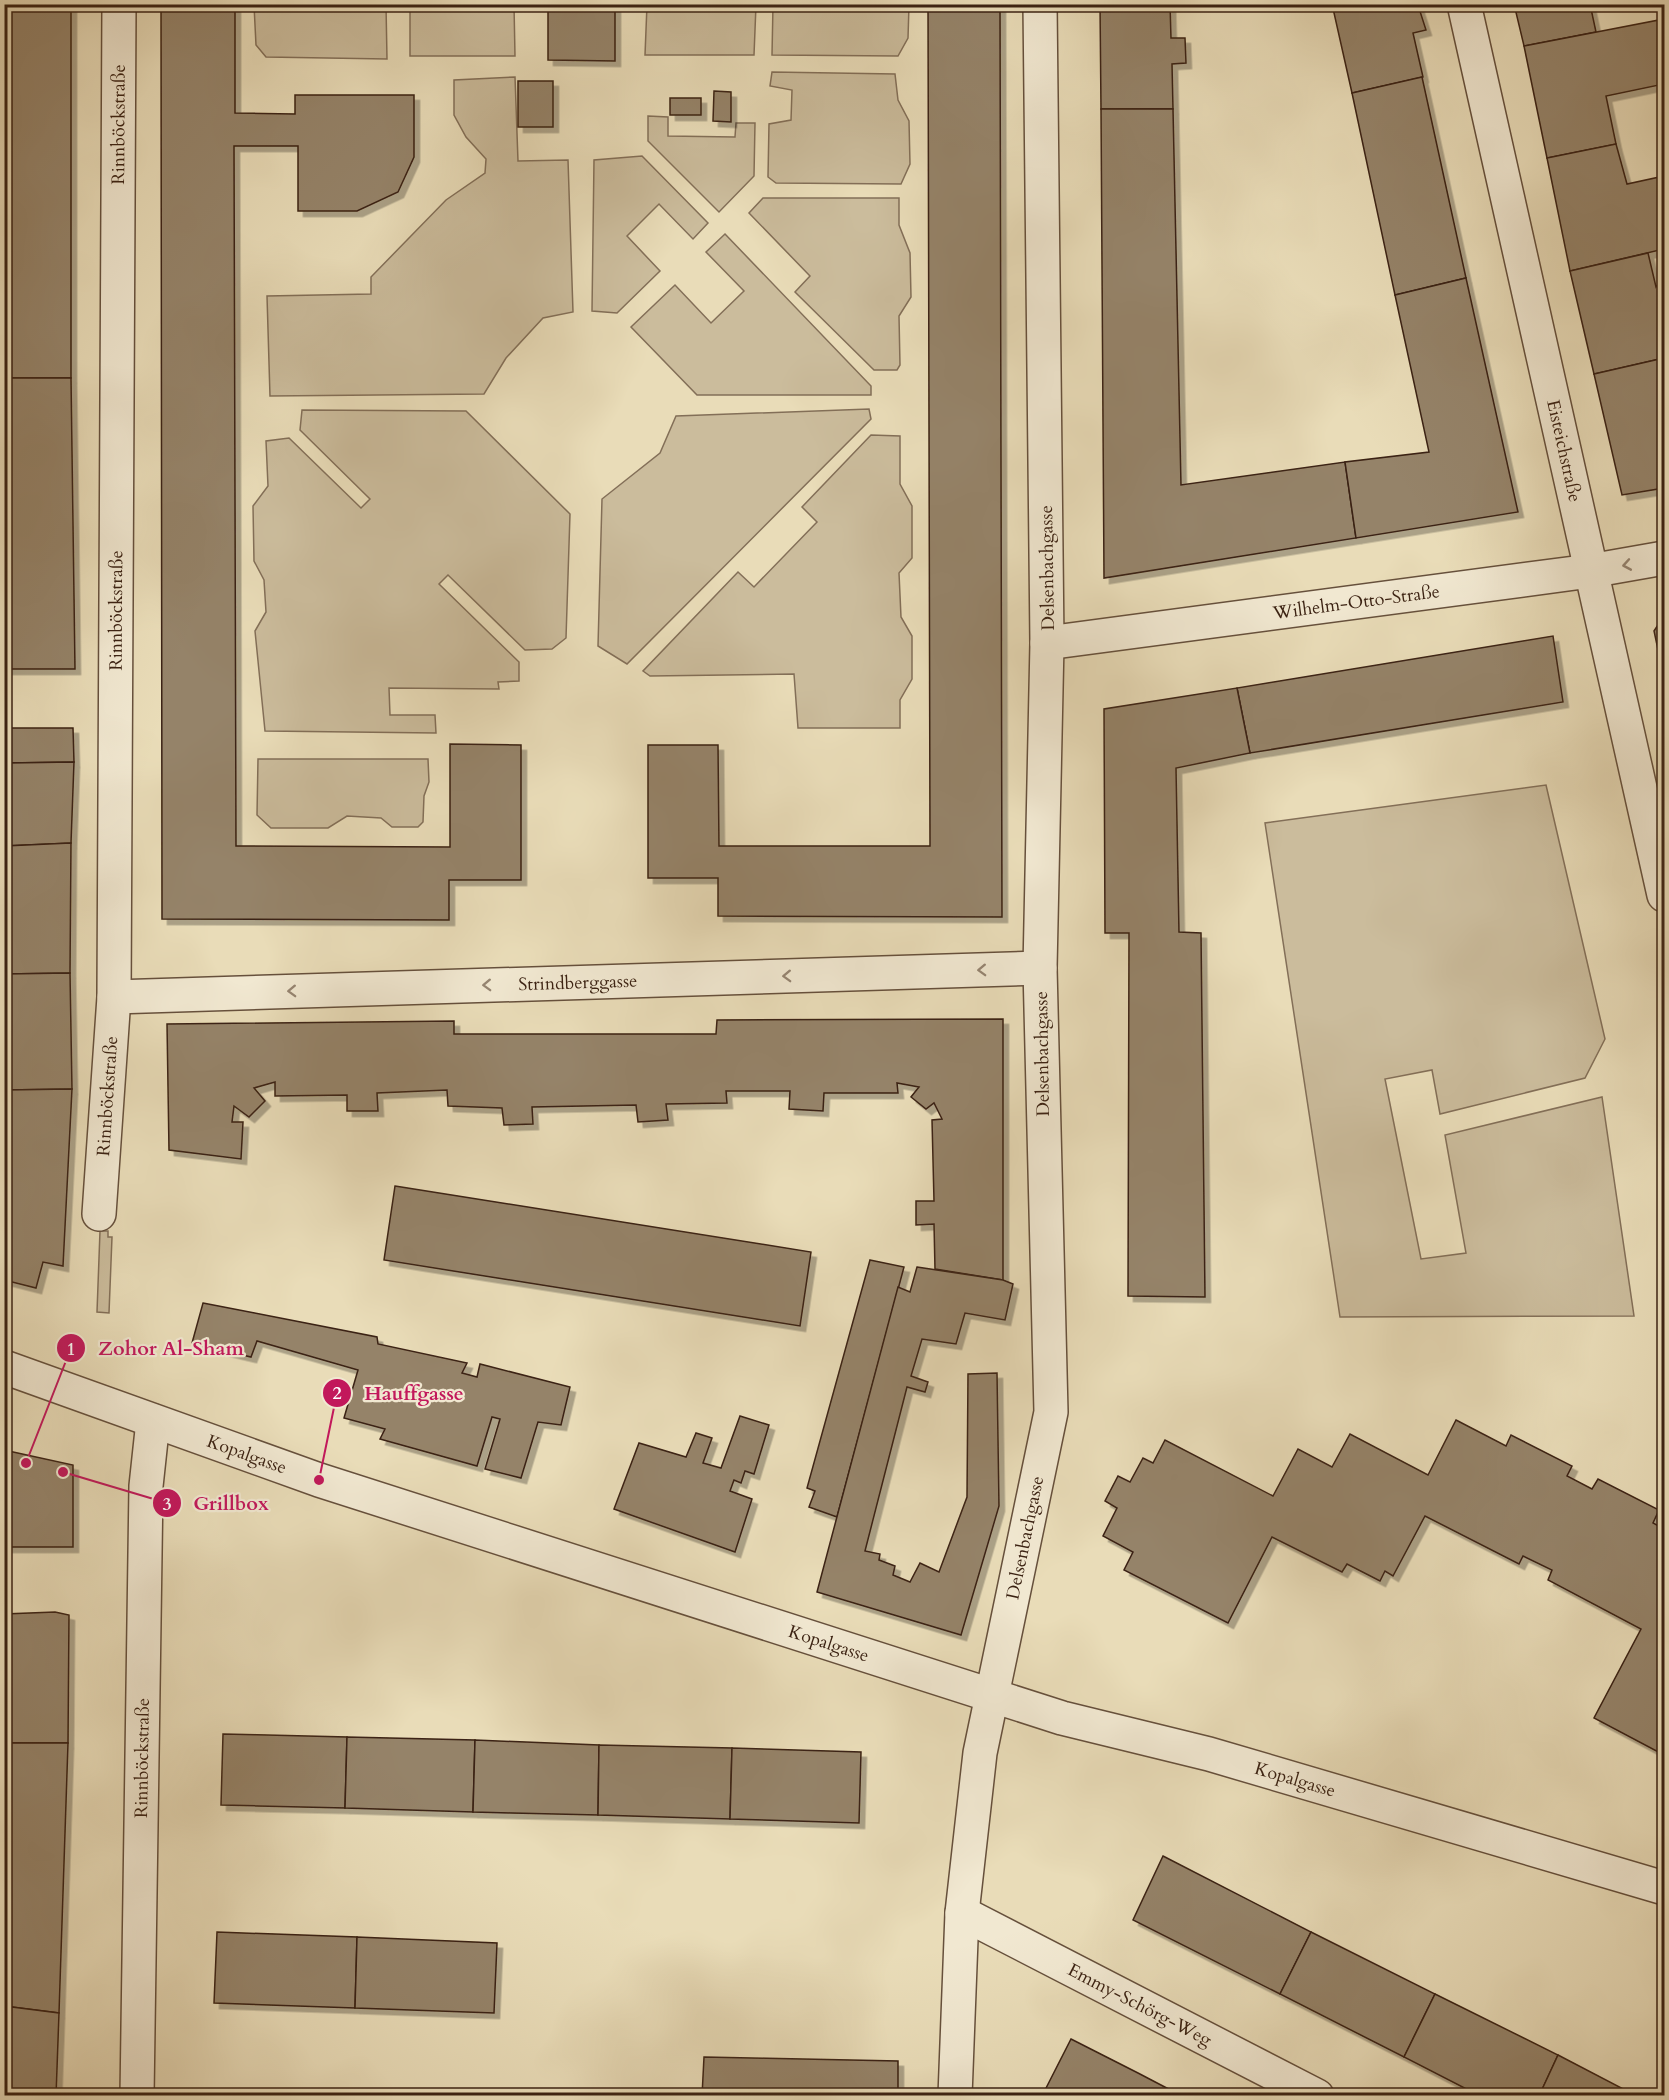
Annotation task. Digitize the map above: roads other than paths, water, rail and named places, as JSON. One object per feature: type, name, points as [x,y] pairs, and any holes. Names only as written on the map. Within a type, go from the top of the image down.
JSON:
[{"type":"street","name":"Rinnböckstraße","points":[[99,1214],[114,997],[119,4]]},
{"type":"street","name":"Delsenbachgasse","points":[[954,2096],[962,1912],[980,1753],[1051,1412],[1040,968],[1047,643],[1040,4]]},
{"type":"street","name":"Eisteichstraße","points":[[1464,4],[1590,571],[1665,895]]},
{"type":"street","name":"Wilhelm-Otto-Straße","points":[[1047,643],[1590,571],[1665,558]]},
{"type":"street","name":"Strindberggasse","points":[[114,997],[1040,968]]},
{"type":"street","name":"Kopalgasse","points":[[4,1367],[318,1480],[1062,1718],[1209,1754],[1665,1888]]},
{"type":"street","name":"Rinnböckstraße","points":[[137,2096],[146,1486],[153,1421]]},
{"type":"street","name":"Emmy-Schörg-Weg","points":[[962,1912],[1317,2096]]},
{"type":"place","name":"Zohor Al-Sham","points":[[26,1463]]},
{"type":"place","name":"Grillbox","points":[[63,1472]]},
{"type":"place","name":"Hauffgasse","points":[[319,1480]]}]
